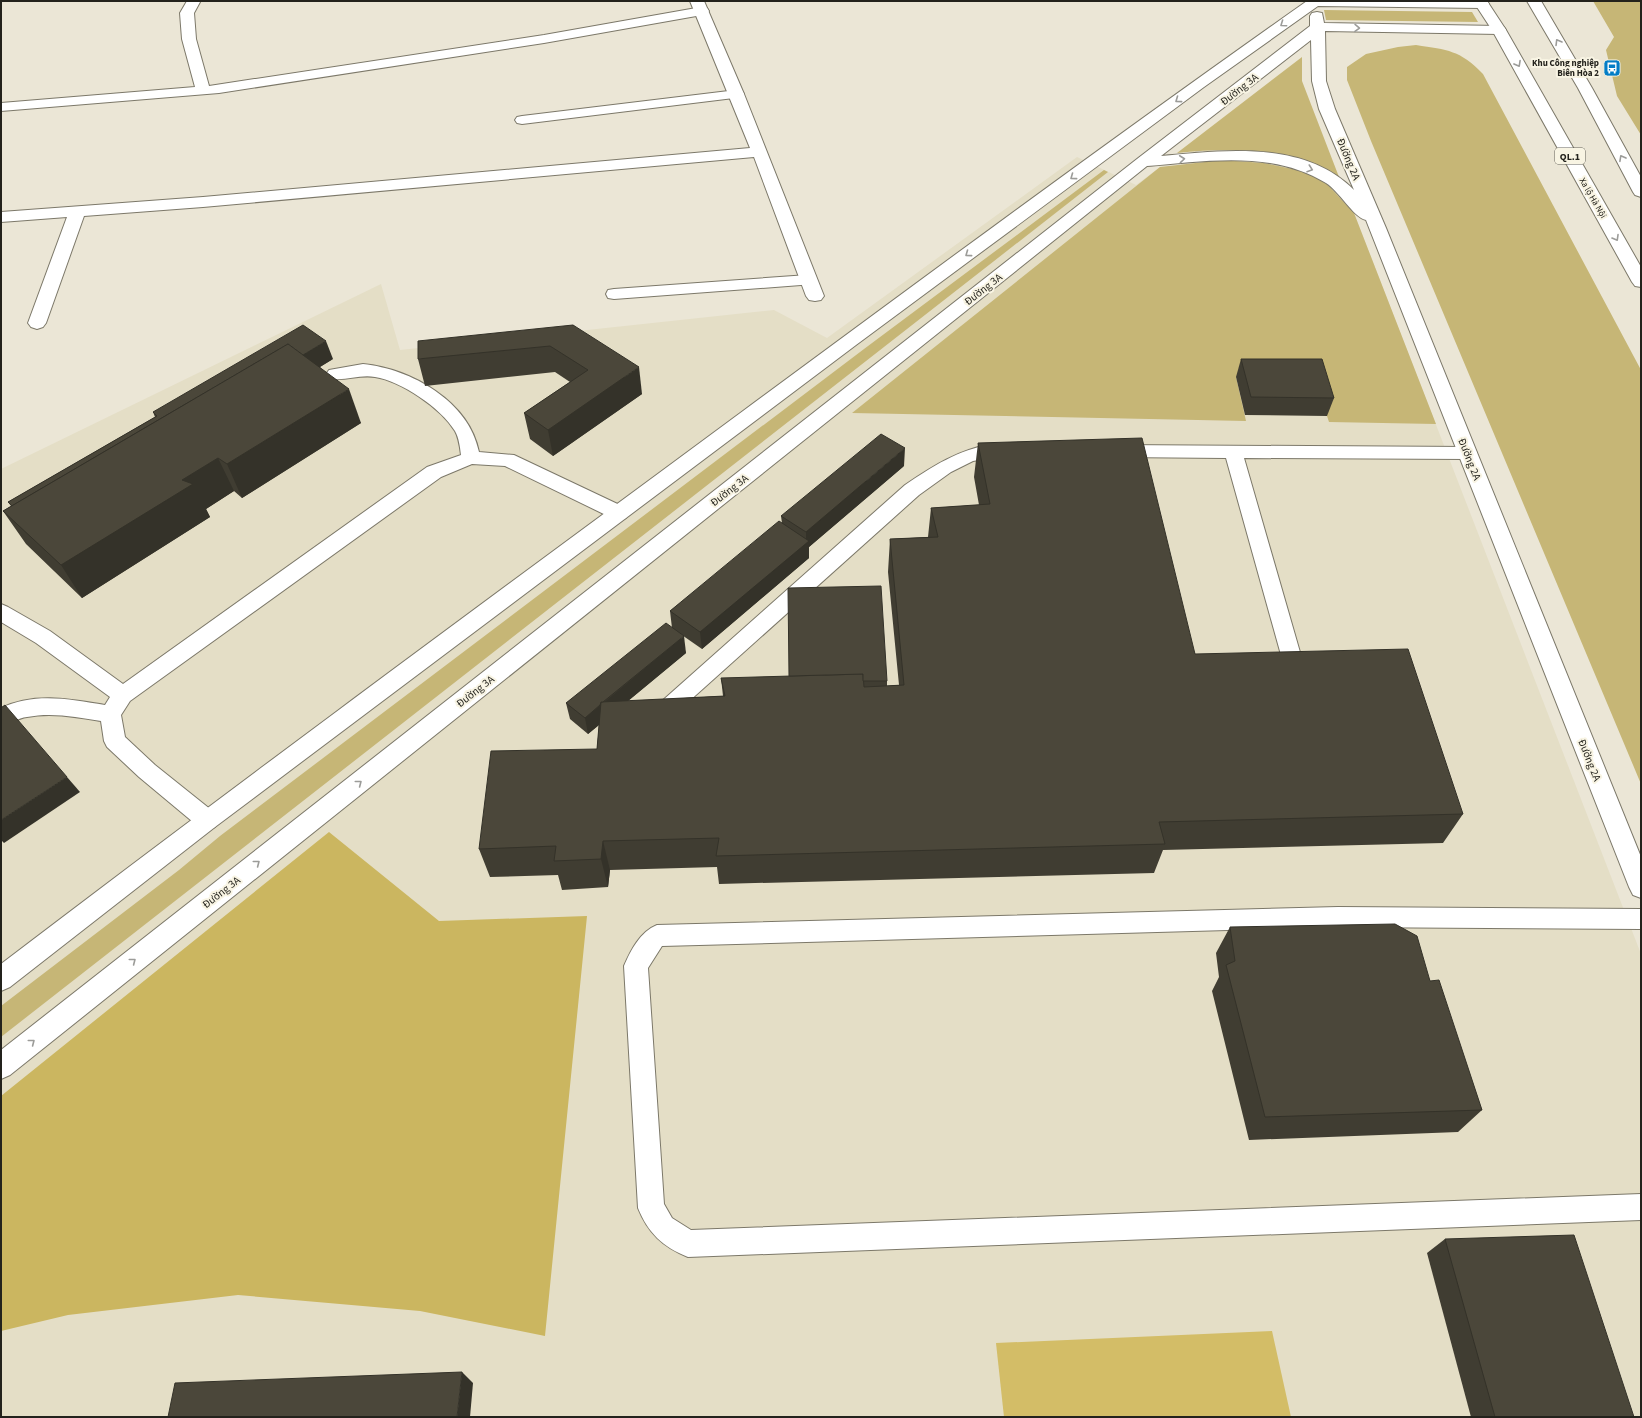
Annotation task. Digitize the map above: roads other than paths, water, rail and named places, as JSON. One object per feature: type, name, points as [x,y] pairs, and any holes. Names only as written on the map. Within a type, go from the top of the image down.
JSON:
[{"type":"main road","points":[[1,979],[207,820],[862,331],[1199,84],[1315,1],[1481,3]]},
{"type":"main road","name":"Đường 2A","points":[[1315,1],[1318,27],[1319,81],[1327,109],[1378,228],[1641,887]]},
{"type":"main road","points":[[1534,1],[1585,88],[1641,192]]},
{"type":"main road","name":"QL.1","points":[[1481,3],[1499,30]]},
{"type":"main road","points":[[699,6],[737,94],[815,296]]},
{"type":"main road","points":[[1318,27],[1499,30]]},
{"type":"main road","name":"Đường 3A","points":[[1,1066],[1143,162],[1318,27]]},
{"type":"main road","name":"Xa lộ Hà Nội","points":[[1499,30],[1641,282]]},
{"type":"main road","points":[[1,217],[203,202],[759,152]]},
{"type":"main road","points":[[1143,162],[1220,154],[1264,158],[1299,165],[1318,171],[1334,181],[1348,194],[1378,228]]},
{"type":"main road","points":[[36,323],[77,212]]},
{"type":"lane","points":[[193,2],[187,13],[189,39],[203,90]]},
{"type":"lane","points":[[1,107],[203,90],[460,53],[699,6]]},
{"type":"lane","points":[[522,120],[737,94]]},
{"type":"lane","points":[[614,294],[808,280]]},
{"type":"lane","points":[[335,374],[364,370],[393,376],[428,394],[456,418],[465,432],[471,458]]},
{"type":"lane","points":[[660,715],[912,490],[952,462],[988,450],[1020,450]]},
{"type":"lane","points":[[1099,451],[1468,453]]},
{"type":"lane","points":[[1233,452],[1298,681]]},
{"type":"lane","points":[[207,820],[147,771],[115,740],[110,714],[123,696],[434,472],[471,458],[508,460],[619,513]]},
{"type":"lane","points":[[1,612],[43,637],[123,696]]},
{"type":"lane","points":[[1,718],[10,712],[31,707],[110,714]]},
{"type":"lane","points":[[1641,918],[1338,917],[657,936],[649,944],[636,966],[651,1208],[662,1227],[688,1244],[1641,1207]]},
{"type":"place","name":"Khu Công nghiệp Biên Hòa 2","points":[[1612,68]]}]
